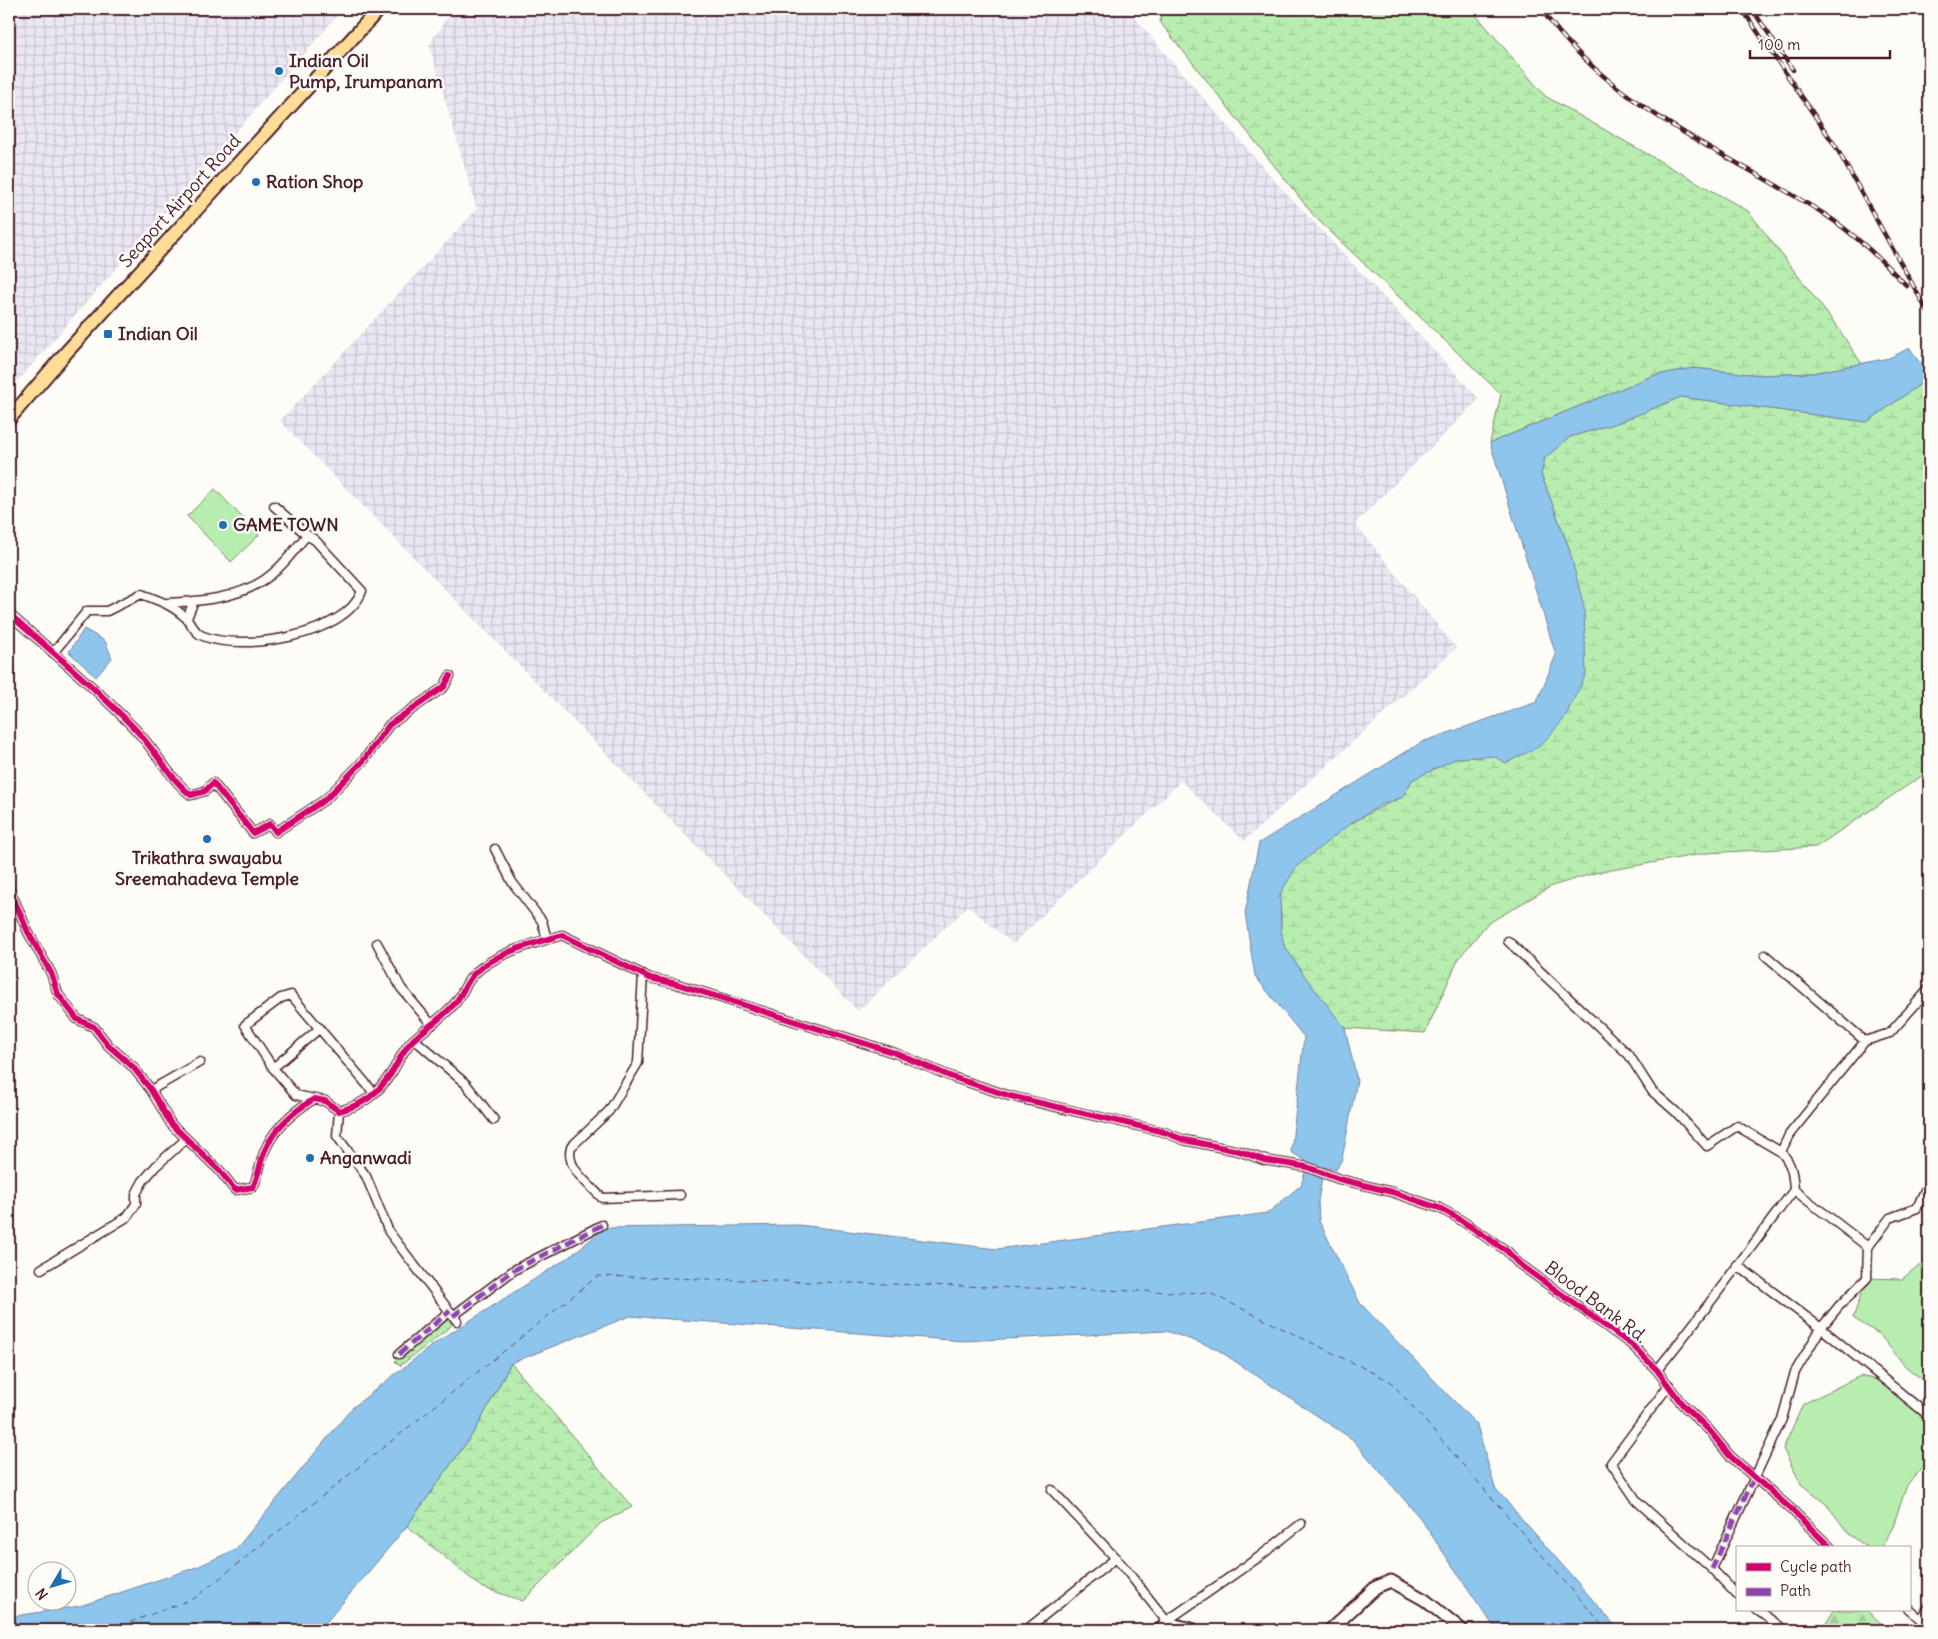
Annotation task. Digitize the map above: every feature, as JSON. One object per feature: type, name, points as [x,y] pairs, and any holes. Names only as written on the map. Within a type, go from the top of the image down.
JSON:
[{"type":"main road","name":"Seaport Airport Road","points":[[9,419],[63,356],[379,9]]},
{"type":"street","points":[[53,653],[87,611],[107,611],[141,594],[167,603],[187,618],[201,636],[228,642],[296,637],[324,625],[348,610],[359,600],[362,591],[315,540],[274,506]]},
{"type":"street","points":[[167,603],[237,594],[265,580],[283,563],[307,535]]},
{"type":"street","points":[[187,618],[194,601]]},
{"type":"street","points":[[9,614],[134,728],[167,767],[181,787],[191,795],[204,791],[213,783],[253,833],[270,824],[276,832],[326,799],[364,760],[390,725],[444,687],[450,676]]},
{"type":"street","points":[[495,849],[512,882],[542,921],[547,939]]},
{"type":"street","points":[[9,888],[28,932],[51,973],[58,994],[77,1018],[94,1027],[108,1045],[133,1068],[151,1090],[171,1124],[220,1171],[235,1190],[252,1187],[260,1173],[265,1150],[275,1133],[295,1110],[314,1099]]},
{"type":"street","name":"Blood Bank Rd.","points":[[338,1111],[358,1106],[374,1093],[391,1074],[400,1054],[456,1002],[474,974],[496,958],[515,949],[562,935],[576,940],[643,974],[895,1053],[952,1077],[1010,1096],[1164,1132],[1184,1140],[1239,1151],[1264,1160],[1319,1170],[1339,1179],[1392,1192],[1439,1208],[1495,1242],[1518,1263],[1632,1345],[1657,1370],[1682,1404],[1730,1456],[1791,1509],[1829,1546]]},
{"type":"street","points":[[1508,941],[1630,1055],[1652,1091],[1676,1112],[1707,1146],[1737,1126],[1781,1152],[1789,1161],[1794,1190],[1737,1265],[1700,1319],[1657,1370]]},
{"type":"street","points":[[377,943],[400,988],[432,1025]]},
{"type":"street","points":[[1765,955],[1865,1041]]},
{"type":"street","points":[[643,974],[638,1063],[609,1111],[571,1147],[569,1155],[572,1166],[602,1198],[680,1195]]},
{"type":"street","points":[[1781,1152],[1789,1135],[1865,1041],[1890,1033],[1929,989]]},
{"type":"street","points":[[374,1093],[291,995],[281,998],[245,1025],[273,1068],[296,1095],[325,1100],[338,1111],[337,1136],[366,1176],[388,1232],[453,1316]]},
{"type":"street","points":[[273,1068],[320,1028]]},
{"type":"street","points":[[414,1039],[466,1084],[494,1120]]},
{"type":"street","points":[[151,1090],[200,1062]]},
{"type":"street","points":[[41,1269],[127,1217],[136,1204],[136,1194],[143,1181],[156,1166],[186,1139]]},
{"type":"street","points":[[1712,1569],[1782,1419],[1795,1372],[1821,1328],[1839,1306],[1867,1278],[1868,1247],[1890,1218],[1917,1208],[1929,1181]]},
{"type":"street","points":[[1794,1190],[1868,1247]]},
{"type":"street","points":[[399,1354],[514,1270],[602,1225]]},
{"type":"street","points":[[1737,1265],[1821,1328],[1929,1416]]},
{"type":"street","points":[[1669,1385],[1611,1463],[1637,1501],[1712,1569],[1736,1595]]},
{"type":"street","points":[[1052,1490],[1116,1558],[1165,1628]]},
{"type":"street","points":[[1165,1628],[1171,1618],[1259,1557],[1301,1524]]},
{"type":"street","points":[[1026,1630],[1116,1558]]},
{"type":"street","points":[[1330,1630],[1370,1591],[1391,1581],[1425,1600],[1462,1630]]},
{"type":"street","points":[[1921,1619],[1929,1607]]},
{"type":"street","points":[[1910,1610],[1929,1627]]},
{"type":"street","points":[[1760,1612],[1782,1628]]},
{"type":"street","points":[[1165,1628],[1194,1630]]},
{"type":"shaded area","points":[[9,9],[343,9],[9,391]]},
{"type":"shaded area","points":[[453,9],[1127,9],[1274,180],[1479,399],[1355,524],[1456,648],[1244,841],[1181,781],[1013,944],[968,906],[858,1011],[280,421],[477,209],[429,45]]},
{"type":"green space","points":[[1162,9],[1471,9],[1545,96],[1748,211],[1836,325],[1862,364],[1813,373],[1760,375],[1693,368],[1652,376],[1490,443],[1501,394],[1315,217],[1160,22]]},
{"type":"green space","points":[[1929,378],[1929,771],[1816,847],[1707,853],[1595,873],[1552,886],[1487,924],[1459,958],[1425,1033],[1345,1028],[1303,976],[1284,945],[1281,932],[1280,895],[1286,881],[1297,866],[1313,851],[1351,824],[1388,803],[1403,797],[1412,780],[1456,758],[1493,756],[1564,719],[1569,548],[1541,474],[1545,458],[1570,437],[1620,422],[1681,397],[1867,422]]},
{"type":"green space","name":"GAME TOWN","points":[[215,489],[259,535],[231,562],[187,516]]},
{"type":"green space","points":[[1919,1265],[1929,1266],[1929,1385],[1905,1366],[1879,1334],[1853,1318],[1867,1278],[1902,1279]]},
{"type":"green space","points":[[447,1318],[452,1324],[449,1328],[400,1366],[395,1361]]},
{"type":"green space","points":[[511,1363],[632,1507],[601,1523],[523,1601],[481,1587],[407,1526],[476,1429]]},
{"type":"green space","points":[[1860,1376],[1895,1384],[1919,1402],[1929,1428],[1927,1463],[1907,1485],[1892,1529],[1881,1546],[1865,1546],[1849,1534],[1827,1505],[1801,1484],[1783,1449],[1803,1404]]},
{"type":"green space","points":[[1833,1612],[1868,1612],[1889,1630],[1822,1630]]},
{"type":"water","points":[[1910,348],[1929,378],[1867,422],[1681,397],[1620,422],[1570,437],[1545,458],[1541,474],[1569,548],[1584,607],[1586,674],[1564,719],[1540,746],[1506,763],[1493,756],[1457,758],[1412,780],[1403,797],[1381,805],[1351,823],[1297,866],[1280,894],[1281,931],[1284,945],[1306,978],[1345,1028],[1357,1080],[1342,1159],[1336,1170],[1324,1167],[1318,1201],[1319,1221],[1360,1303],[1477,1425],[1495,1488],[1619,1630],[1496,1630],[1420,1518],[1352,1439],[1215,1348],[1166,1331],[964,1341],[630,1316],[511,1363],[476,1429],[407,1526],[323,1626],[326,1630],[9,1630],[9,1617],[41,1612],[78,1612],[78,1606],[197,1567],[236,1549],[352,1408],[435,1343],[569,1257],[605,1228],[799,1225],[997,1249],[1268,1213],[1301,1185],[1308,1162],[1291,1152],[1304,1037],[1255,976],[1245,913],[1259,843],[1422,742],[1537,702],[1556,655],[1490,443],[1652,376],[1693,368],[1760,375],[1813,373],[1889,358]]},
{"type":"water","points":[[84,629],[105,641],[112,658],[96,677],[69,652]]},
{"type":"waterway","points":[[1907,381],[1929,365]]},
{"type":"ferry route","points":[[109,1630],[195,1598],[598,1276],[1210,1293],[1390,1381],[1607,1630]]},
{"type":"railway","points":[[1541,9],[1569,44],[1601,74],[1635,101],[1709,148],[1824,214],[1867,248],[1907,286]]},
{"type":"railway","points":[[1742,9],[1836,147],[1929,314]]},
{"type":"railway","points":[[1752,9],[1793,70]]},
{"type":"marked path","points":[[453,1316],[514,1270],[602,1225]]},
{"type":"marked path","points":[[399,1354],[450,1311]]},
{"type":"marked path","points":[[1712,1569],[1754,1478]]},
{"type":"cycle path","points":[[9,614],[104,698],[141,736],[183,788],[191,795],[205,791],[213,783],[253,833],[270,824],[276,832],[326,799],[364,760],[389,725],[444,687],[450,676]]},
{"type":"cycle path","points":[[9,888],[28,932],[51,973],[58,994],[77,1019],[94,1027],[108,1045],[133,1067],[151,1090],[171,1124],[220,1171],[235,1190],[253,1187],[269,1142],[286,1120],[299,1109],[314,1099],[325,1101],[339,1111],[362,1102],[374,1094],[385,1082],[409,1044],[456,1002],[475,973],[494,959],[505,954],[527,945],[562,935],[650,978],[677,984],[895,1053],[952,1077],[1010,1096],[1164,1132],[1184,1140],[1239,1151],[1264,1160],[1307,1167],[1339,1179],[1392,1192],[1439,1208],[1507,1251],[1518,1263],[1632,1345],[1657,1370],[1682,1404],[1709,1430],[1730,1456],[1791,1509],[1829,1546]]},
{"type":"place","name":"Indian Oil Pump, Irumpanam","points":[[279,71]]},
{"type":"place","name":"Ration Shop","points":[[256,182]]},
{"type":"place","name":"Indian Oil","points":[[108,334]]},
{"type":"place","name":"GAME TOWN","points":[[223,525]]},
{"type":"place","name":"Trikathra swayabu Sreemahadeva Temple","points":[[207,839]]},
{"type":"place","name":"Anganwadi","points":[[310,1158]]}]
